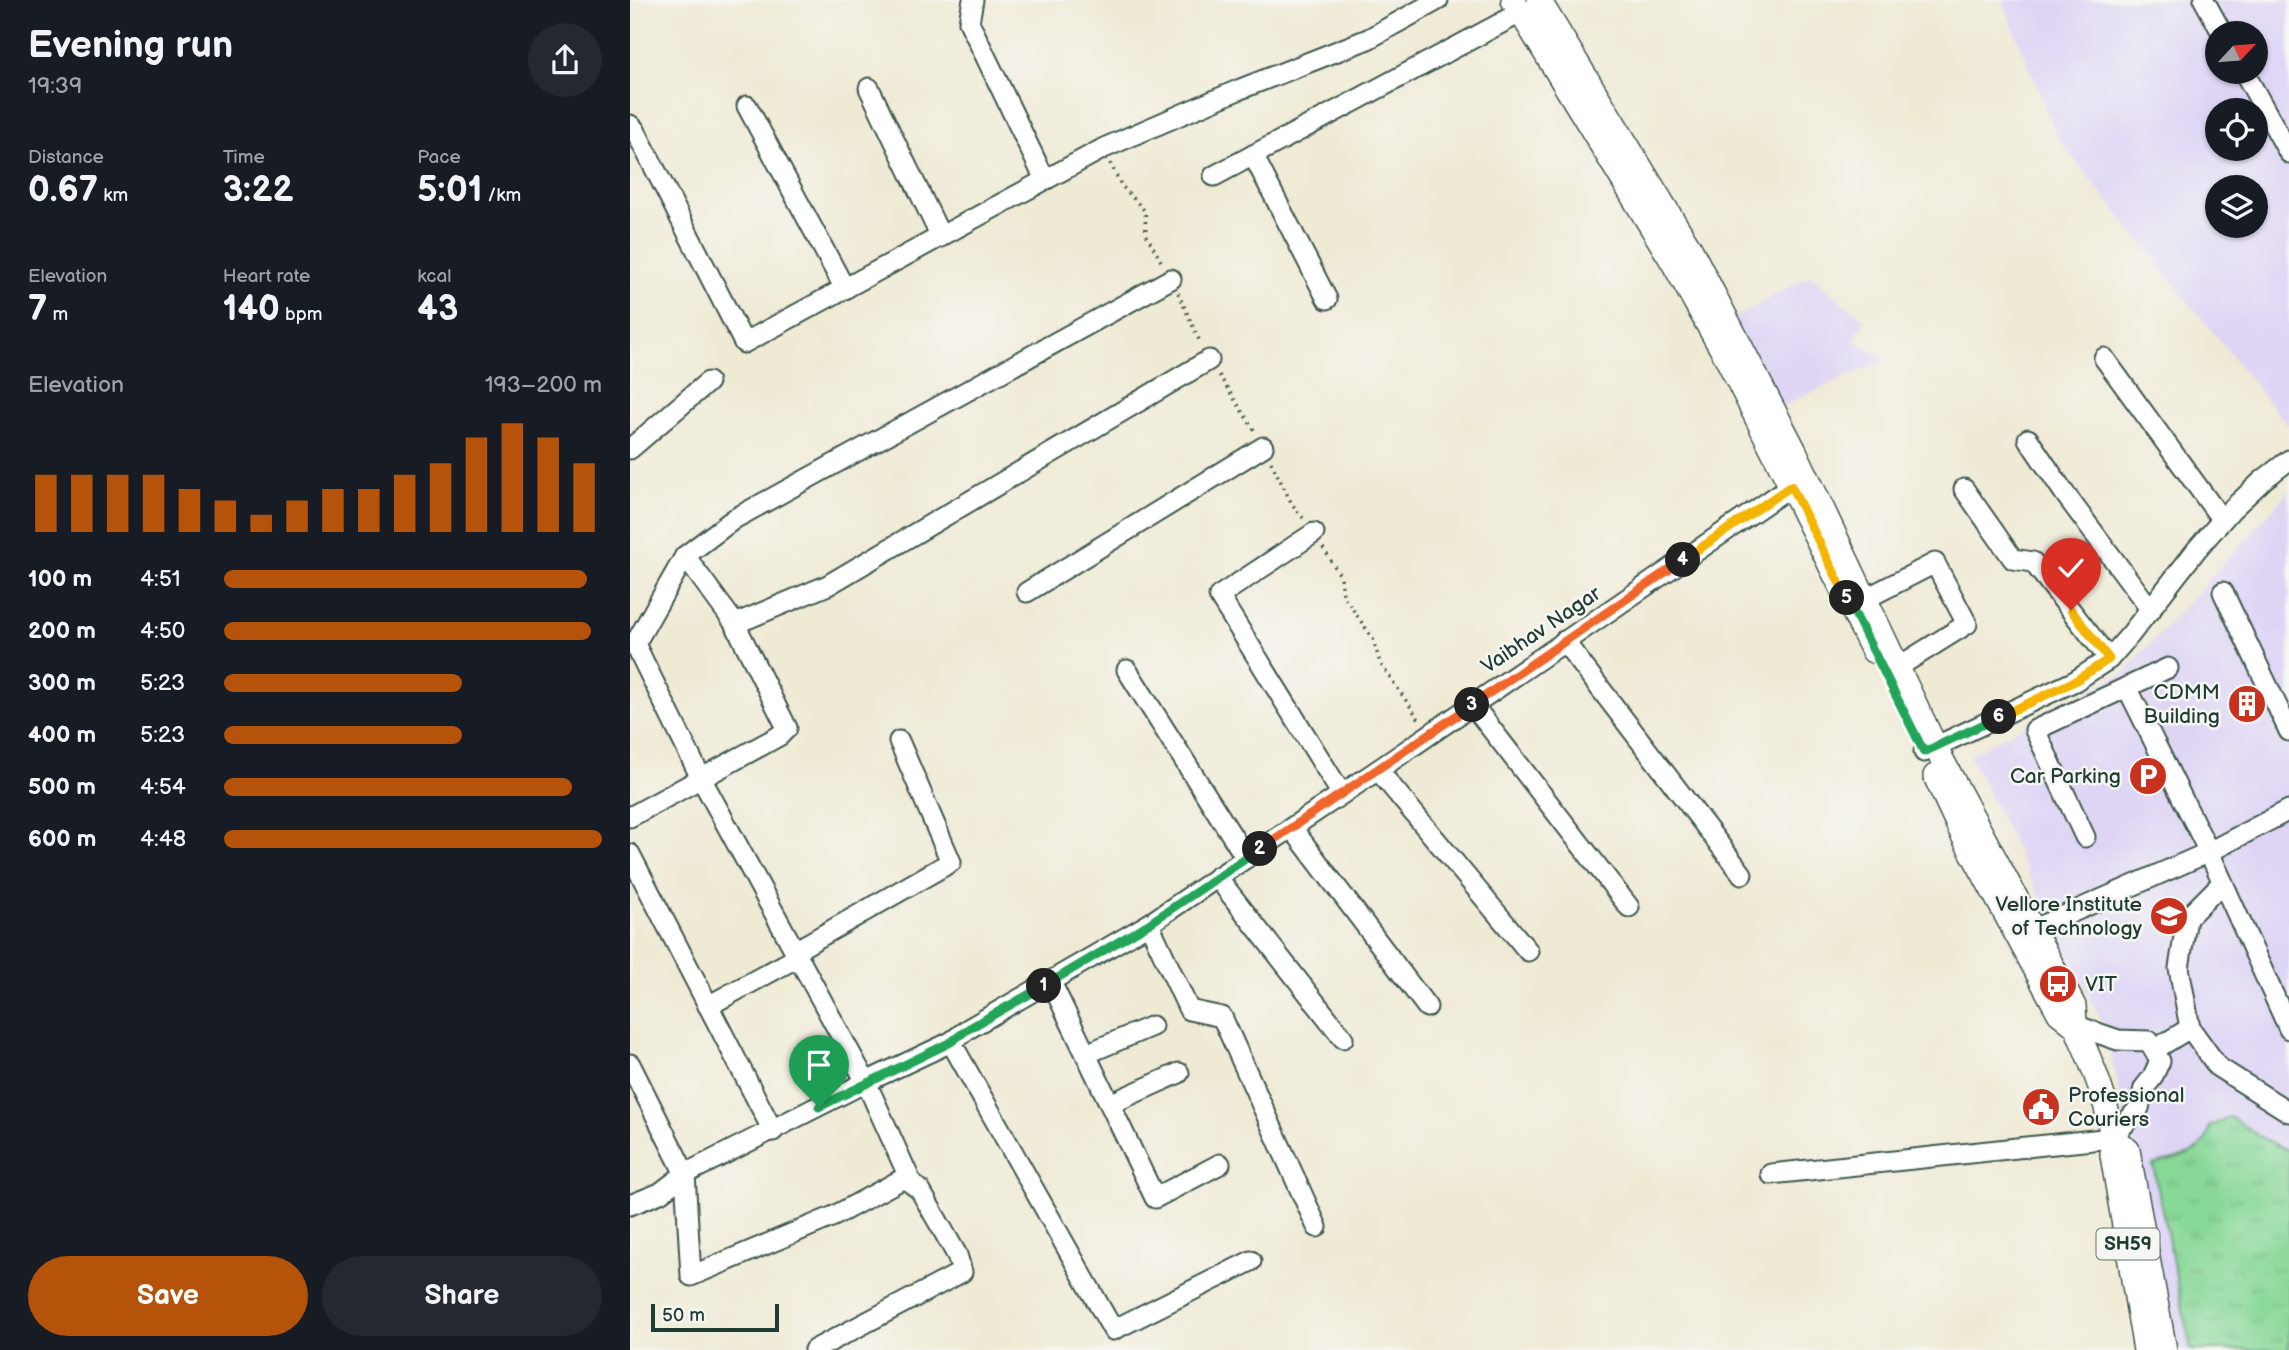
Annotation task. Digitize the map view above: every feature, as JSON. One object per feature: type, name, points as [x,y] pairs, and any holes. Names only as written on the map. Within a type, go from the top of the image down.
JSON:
[{"type":"main road","name":"SH59","points":[[1524,4],[1728,361],[1930,749],[1962,834],[2059,1013],[2074,1025],[2099,1083],[2112,1138],[2112,1155],[2145,1350]]},
{"type":"main road","points":[[1524,4],[1691,250],[1795,451],[1898,667],[1930,749],[2074,1006],[2074,1025]]},
{"type":"main road","points":[[2112,1138],[2128,1150],[2165,1350]]},
{"type":"street","points":[[973,0],[969,22],[1045,180]]},
{"type":"street","points":[[630,125],[635,130],[744,343],[1104,148],[1238,90],[1368,39],[1438,0]]},
{"type":"street","points":[[2204,0],[2215,21]]},
{"type":"street","points":[[1214,176],[1524,4]]},
{"type":"street","points":[[2251,84],[2289,153]]},
{"type":"street","points":[[869,88],[941,237]]},
{"type":"street","points":[[747,106],[845,289]]},
{"type":"street","points":[[1253,155],[1327,299]]},
{"type":"street","points":[[814,1350],[962,1272],[957,1255],[920,1190],[912,1184],[866,1082],[701,778],[633,643],[685,556],[734,519],[1171,278]]},
{"type":"street","points":[[2104,358],[2222,520]]},
{"type":"street","points":[[735,624],[828,585],[1209,359]]},
{"type":"street","points":[[630,449],[708,382]]},
{"type":"street","points":[[2028,439],[2079,514],[2151,611]]},
{"type":"street","points":[[1027,592],[1263,447]]},
{"type":"street","points":[[1930,749],[2075,681],[2109,659],[2151,611],[2222,520],[2263,480],[2289,460]]},
{"type":"street","name":"Vaibhav Nagar","points":[[630,1205],[660,1193],[685,1174],[951,1042],[968,1029],[1150,923],[1791,486]]},
{"type":"street","points":[[1964,489],[2013,559],[2033,562],[2109,659]]},
{"type":"street","points":[[1314,533],[1219,596],[1341,793]]},
{"type":"street","points":[[630,817],[779,736],[787,728],[735,624],[685,556]]},
{"type":"street","points":[[1865,598],[1935,563],[1967,624],[1898,667]]},
{"type":"street","points":[[2223,592],[2289,731]]},
{"type":"street","points":[[1564,641],[1742,874]]},
{"type":"street","points":[[2085,837],[2035,730],[2168,668]]},
{"type":"street","points":[[1127,670],[1246,858]]},
{"type":"street","points":[[2127,687],[2209,852],[2289,1029]]},
{"type":"street","points":[[1472,704],[1629,907]]},
{"type":"street","points":[[708,1006],[951,862],[899,741]]},
{"type":"street","points":[[1378,770],[1528,951]]},
{"type":"street","points":[[2032,930],[2209,852],[2289,810]]},
{"type":"street","points":[[1292,828],[1427,1007]]},
{"type":"street","points":[[630,854],[773,1131]]},
{"type":"street","points":[[1217,877],[1342,1038]]},
{"type":"street","points":[[2222,883],[2187,918],[2179,968],[2190,1028],[2218,1067],[2289,1112]]},
{"type":"street","points":[[1150,923],[1189,1010],[1222,1017],[1317,1227]]},
{"type":"street","points":[[1051,982],[1155,1198],[1220,1164]]},
{"type":"street","points":[[1771,1174],[2112,1138],[2139,1108],[2144,1088],[2160,1061],[2149,1041],[2118,1040],[2074,1025]]},
{"type":"street","points":[[1086,1054],[1152,1026]]},
{"type":"street","points":[[2154,1050],[2190,1028]]},
{"type":"street","points":[[951,1042],[1112,1330],[1251,1261]]},
{"type":"street","points":[[630,1064],[685,1174],[691,1276],[834,1216],[908,1176]]},
{"type":"street","points":[[1110,1104],[1179,1073]]},
{"type":"shaded area","points":[[2002,0],[2289,0],[2287,425],[2058,139]]},
{"type":"shaded area","points":[[1810,275],[1865,320],[1855,340],[1885,360],[1777,408],[1733,319]]},
{"type":"shaded area","name":"Vellore Institute of Technology","points":[[2289,491],[2289,1350],[2178,1350],[2104,1026],[1969,755],[2126,671]]},
{"type":"green space","points":[[2230,1117],[2289,1151],[2289,1350],[2191,1350],[2153,1165],[2189,1154],[2203,1143],[2209,1127]]},
{"type":"place","name":"CDMM Building","points":[[2247,704]]},
{"type":"place","name":"Car Parking","points":[[2148,776]]},
{"type":"place","name":"Vellore Institute of Technology","points":[[2169,916]]},
{"type":"place","name":"VIT","points":[[2058,984]]},
{"type":"place","name":"Professional Couriers","points":[[2041,1107]]},
{"type":"route","points":[[819,1107],[951,1042],[968,1029],[1150,923],[1791,486],[1924,752],[2075,681],[2109,659],[2071,610]]}]
